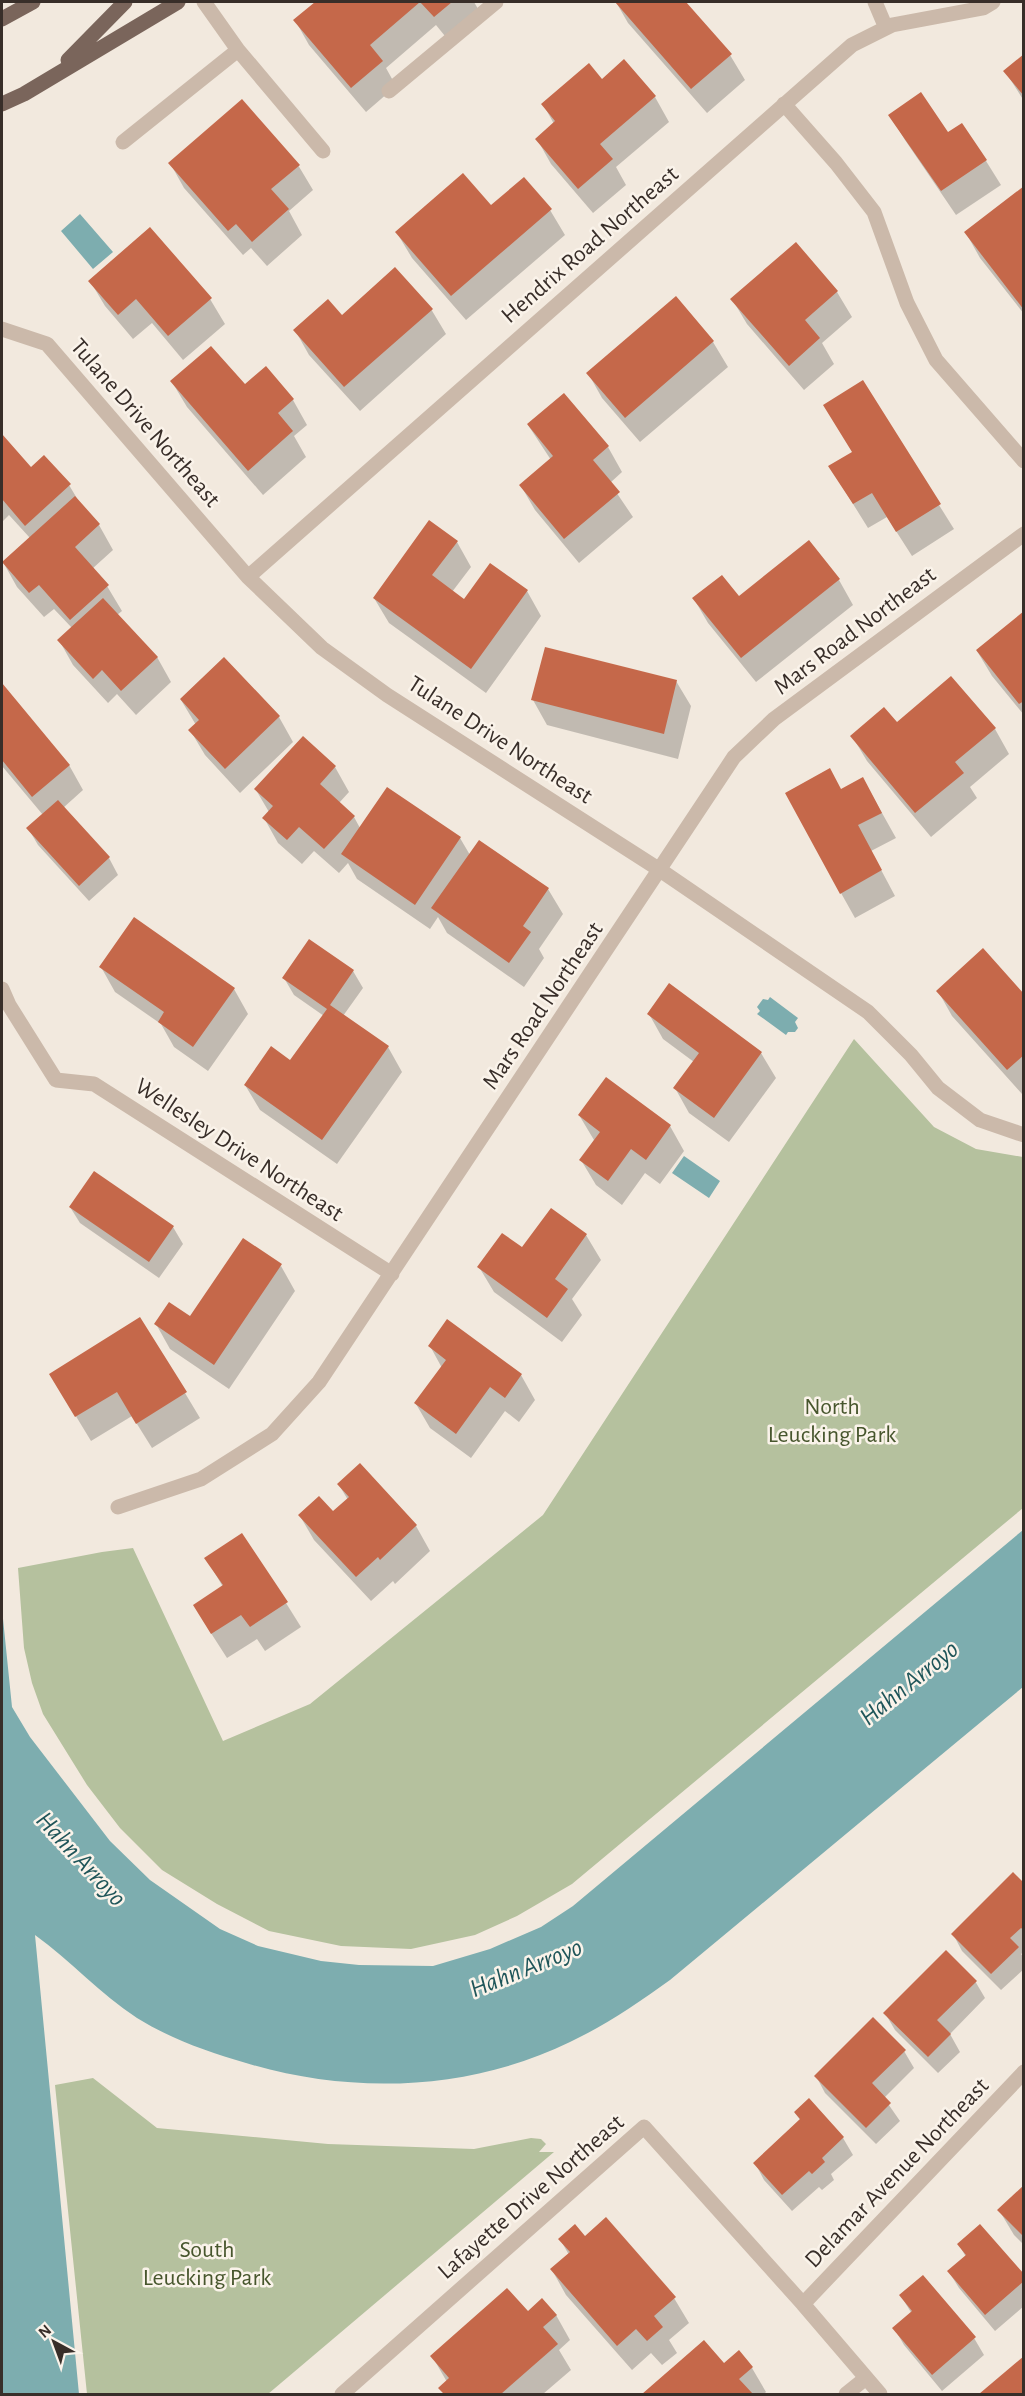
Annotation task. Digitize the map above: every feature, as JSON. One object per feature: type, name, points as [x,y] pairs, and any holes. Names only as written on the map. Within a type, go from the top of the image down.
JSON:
[{"type":"main road","points":[[2,20],[33,2]]},
{"type":"main road","points":[[49,79],[125,2]]},
{"type":"main road","points":[[2,104],[49,79],[178,2]]},
{"type":"street","points":[[204,2],[238,50],[323,151]]},
{"type":"street","points":[[389,92],[496,2]]},
{"type":"street","points":[[875,2],[885,28]]},
{"type":"street","name":"Hendrix Road Northeast","points":[[248,578],[852,45],[885,28],[982,8],[993,2]]},
{"type":"street","points":[[123,142],[238,50]]},
{"type":"street","points":[[784,104],[836,163],[874,212],[907,303],[936,360],[1023,461]]},
{"type":"street","name":"Tulane Drive Northeast","points":[[2,329],[48,344],[248,578],[321,648],[387,695],[660,870],[868,1012],[911,1055],[938,1088],[980,1120],[1023,1135]]},
{"type":"street","name":"Mars Road Northeast","points":[[118,1507],[201,1479],[272,1434],[319,1382],[734,757],[766,727],[1023,534]]},
{"type":"street","name":"Wellesley Drive Northeast","points":[[2,989],[9,1005],[56,1080],[94,1084],[392,1274]]},
{"type":"street","name":"Delamar Avenue Northeast","points":[[802,2304],[1023,2072]]},
{"type":"street","name":"Lafayette Drive Northeast","points":[[342,2394],[644,2127],[880,2394]]},
{"type":"street","points":[[846,2394],[866,2379]]},
{"type":"green space","name":"North Leucking Park","points":[[854,1039],[934,1127],[976,1149],[1023,1157],[1023,1508],[572,1884],[517,1916],[475,1935],[411,1949],[341,1946],[269,1931],[217,1904],[162,1870],[120,1828],[87,1785],[43,1714],[32,1683],[24,1648],[18,1568],[133,1548],[223,1741],[310,1704],[543,1515]]},
{"type":"green space","name":"South Leucking Park","points":[[93,2078],[157,2128],[328,2144],[474,2149],[531,2138],[541,2139],[546,2144],[539,2152],[554,2152],[268,2394],[87,2394],[55,2085]]},
{"type":"water","points":[[80,214],[113,252],[93,269],[61,231]]},
{"type":"water","points":[[770,997],[798,1018],[795,1022],[798,1028],[795,1032],[788,1032],[786,1035],[757,1014],[760,1011],[757,1007],[763,999],[768,1000]]},
{"type":"water","points":[[684,1156],[720,1181],[709,1198],[672,1173]]},
{"type":"water","name":"Hahn Arroyo","points":[[1023,1530],[1023,1687],[670,1980],[596,2028],[570,2042],[531,2058],[451,2079],[410,2083],[327,2080],[286,2073],[204,2049],[150,2026],[111,1999],[35,1935],[79,2394],[2,2394],[2,1609],[12,1707],[30,1737],[110,1841],[150,1880],[220,1929],[258,1946],[321,1961],[359,1965],[433,1966],[490,1949],[541,1927],[573,1906]]},
{"type":"building","points":[[315,2],[420,2],[370,45],[383,61],[351,88],[293,20]]},
{"type":"building","points":[[420,2],[452,2],[434,17]]},
{"type":"building","points":[[615,2],[686,2],[732,54],[691,89]]},
{"type":"building","points":[[1024,54],[1024,96],[1003,71]]},
{"type":"building","points":[[624,59],[656,96],[600,144],[613,159],[578,189],[535,139],[555,121],[541,104],[589,63],[602,79]]},
{"type":"building","points":[[921,92],[948,132],[962,123],[987,160],[941,191],[888,115]]},
{"type":"building","points":[[242,99],[300,165],[271,189],[289,209],[252,242],[236,224],[228,231],[168,163]]},
{"type":"building","points":[[463,173],[491,205],[524,177],[552,209],[451,296],[395,232]]},
{"type":"building","points":[[1024,186],[1024,310],[964,232]]},
{"type":"building","points":[[150,227],[212,298],[168,336],[136,299],[118,315],[88,281]]},
{"type":"building","points":[[796,242],[838,291],[805,320],[820,338],[789,366],[730,299]]},
{"type":"building","points":[[395,267],[433,309],[344,387],[293,330],[328,299],[342,315]]},
{"type":"building","points":[[676,296],[714,341],[625,418],[586,373]]},
{"type":"building","points":[[211,346],[245,384],[266,366],[294,399],[278,413],[293,431],[248,471],[170,381]]},
{"type":"building","points":[[863,380],[941,504],[896,532],[872,493],[853,504],[828,466],[852,452],[823,405]]},
{"type":"building","points":[[564,393],[609,446],[593,460],[620,492],[564,539],[519,485],[553,456],[527,424]]},
{"type":"building","points":[[2,434],[31,467],[44,455],[71,484],[25,526],[2,499]]},
{"type":"building","points":[[75,496],[100,524],[75,547],[109,585],[70,620],[39,585],[29,593],[2,562]]},
{"type":"building","points":[[429,520],[458,541],[432,575],[464,599],[490,563],[528,590],[471,669],[373,598]]},
{"type":"building","points":[[809,540],[840,579],[741,658],[692,598],[722,575],[739,596]]},
{"type":"building","points":[[103,598],[158,657],[121,691],[102,670],[93,679],[57,640]]},
{"type":"building","points":[[1024,611],[1024,701],[1019,704],[976,650]]},
{"type":"building","points":[[545,647],[677,680],[664,734],[531,700]]},
{"type":"building","points":[[224,657],[280,716],[225,769],[188,730],[199,720],[180,699]]},
{"type":"building","points":[[951,676],[996,728],[955,762],[964,773],[915,813],[850,736],[884,707],[897,722]]},
{"type":"building","points":[[2,683],[70,765],[32,797],[2,760]]},
{"type":"building","points":[[303,736],[336,766],[320,784],[355,816],[324,849],[299,827],[287,840],[262,818],[273,806],[254,789]]},
{"type":"building","points":[[830,768],[841,789],[863,777],[882,813],[858,825],[882,870],[840,894],[785,793]]},
{"type":"building","points":[[387,787],[461,837],[415,905],[341,854]]},
{"type":"building","points":[[58,800],[110,857],[79,886],[26,828]]},
{"type":"building","points":[[479,840],[549,888],[523,926],[531,932],[509,963],[431,908]]},
{"type":"building","points":[[134,917],[235,988],[193,1047],[158,1022],[164,1012],[99,967]]},
{"type":"building","points":[[309,939],[354,970],[330,1005],[389,1046],[322,1140],[244,1085],[271,1046],[290,1060],[327,1009],[282,978]]},
{"type":"building","points":[[983,948],[1024,994],[1024,1055],[1007,1070],[936,991]]},
{"type":"building","points":[[669,983],[762,1052],[714,1118],[673,1088],[699,1053],[647,1014]]},
{"type":"building","points":[[606,1077],[671,1125],[646,1160],[631,1149],[608,1181],[579,1160],[600,1132],[578,1115]]},
{"type":"building","points":[[94,1171],[174,1226],[149,1262],[69,1207]]},
{"type":"building","points":[[551,1208],[587,1234],[555,1279],[568,1289],[547,1318],[477,1267],[502,1233],[522,1247]]},
{"type":"building","points":[[243,1238],[282,1264],[214,1365],[154,1324],[169,1302],[190,1316]]},
{"type":"building","points":[[140,1317],[187,1392],[136,1424],[117,1392],[75,1417],[49,1374]]},
{"type":"building","points":[[447,1319],[522,1374],[505,1398],[490,1387],[456,1434],[414,1403],[446,1360],[428,1346]]},
{"type":"building","points":[[360,1463],[417,1525],[380,1560],[378,1557],[356,1577],[298,1515],[319,1496],[333,1511],[349,1497],[337,1484]]},
{"type":"building","points":[[242,1533],[288,1602],[250,1627],[241,1615],[211,1634],[193,1605],[223,1585],[204,1558]]},
{"type":"building","points":[[1013,1872],[1024,1883],[1024,1930],[1021,1928],[1010,1938],[1019,1947],[991,1974],[951,1934]]},
{"type":"building","points":[[946,1950],[977,1981],[937,2020],[951,2034],[928,2057],[883,2013]]},
{"type":"building","points":[[873,2017],[906,2050],[872,2083],[891,2103],[866,2128],[814,2076]]},
{"type":"building","points":[[809,2098],[844,2137],[822,2158],[825,2162],[812,2174],[809,2171],[782,2195],[753,2163],[800,2119],[794,2112]]},
{"type":"building","points":[[1024,2185],[1024,2237],[997,2210]]},
{"type":"building","points":[[606,2217],[676,2297],[654,2316],[663,2327],[647,2341],[636,2329],[617,2346],[550,2269],[570,2252],[558,2239],[575,2224],[585,2236]]},
{"type":"building","points":[[980,2224],[1024,2274],[1024,2281],[985,2315],[947,2271],[966,2255],[957,2244]]},
{"type":"building","points":[[923,2275],[976,2337],[932,2375],[892,2328],[912,2311],[899,2295]]},
{"type":"building","points":[[507,2288],[528,2311],[542,2298],[557,2315],[543,2327],[558,2344],[501,2394],[444,2394],[438,2388],[449,2378],[430,2356]]},
{"type":"building","points":[[704,2340],[724,2363],[739,2350],[753,2367],[739,2379],[753,2394],[642,2394]]},
{"type":"building","points":[[1024,2356],[1024,2394],[979,2394]]}]
